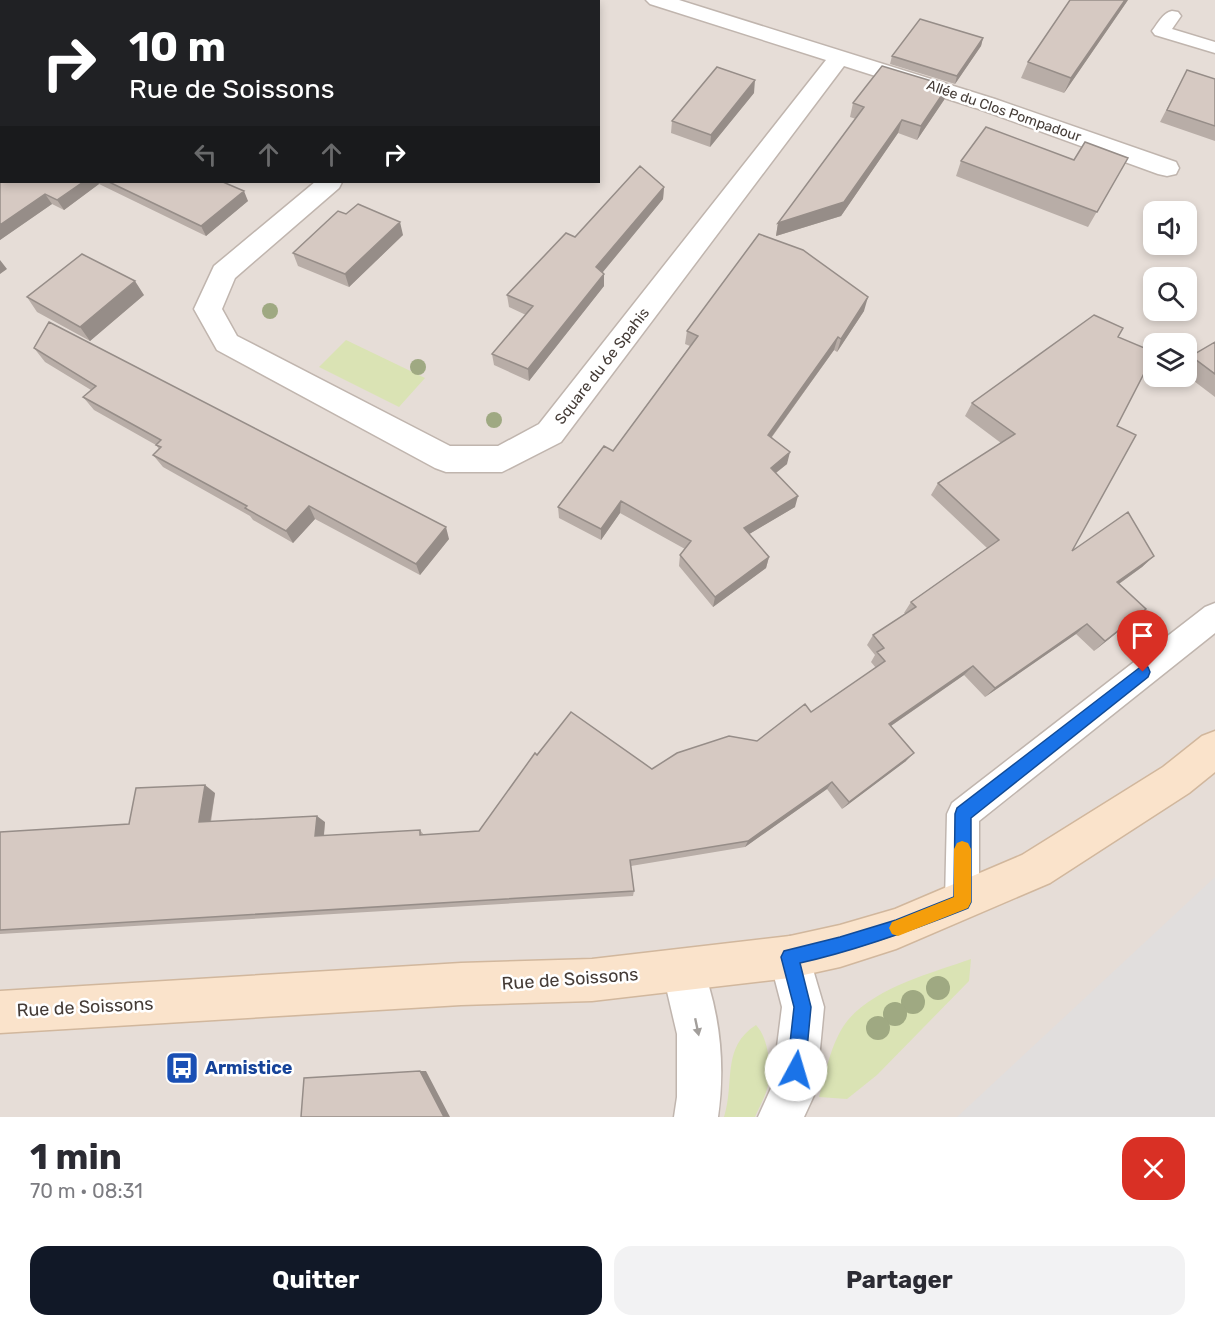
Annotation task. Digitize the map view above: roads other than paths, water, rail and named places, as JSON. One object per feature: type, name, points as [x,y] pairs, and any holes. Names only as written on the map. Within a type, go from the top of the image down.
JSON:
[{"type":"main road","name":"Rue de Soissons","points":[[0,1012],[461,984],[592,980],[790,957],[840,946],[885,932],[962,902],[1036,869],[1176,780],[1215,749]]},
{"type":"street","points":[[657,0],[840,57]]},
{"type":"street","name":"Allée du Clos Pompadour","points":[[840,57],[987,104],[1167,168]]},
{"type":"street","name":"Square du 6e Spahis","points":[[319,184],[224,273],[208,309],[227,343],[446,459],[502,459],[550,433],[840,57]]},
{"type":"street","points":[[780,1117],[794,1091],[803,1007],[790,957]]},
{"type":"street","points":[[683,970],[699,1034],[699,1097],[696,1117]]},
{"type":"lane","points":[[1172,16],[1161,31],[1215,48]]},
{"type":"lane","points":[[962,902],[963,814],[1215,616]]},
{"type":"place","name":"Armistice","points":[[182,1068]]}]
